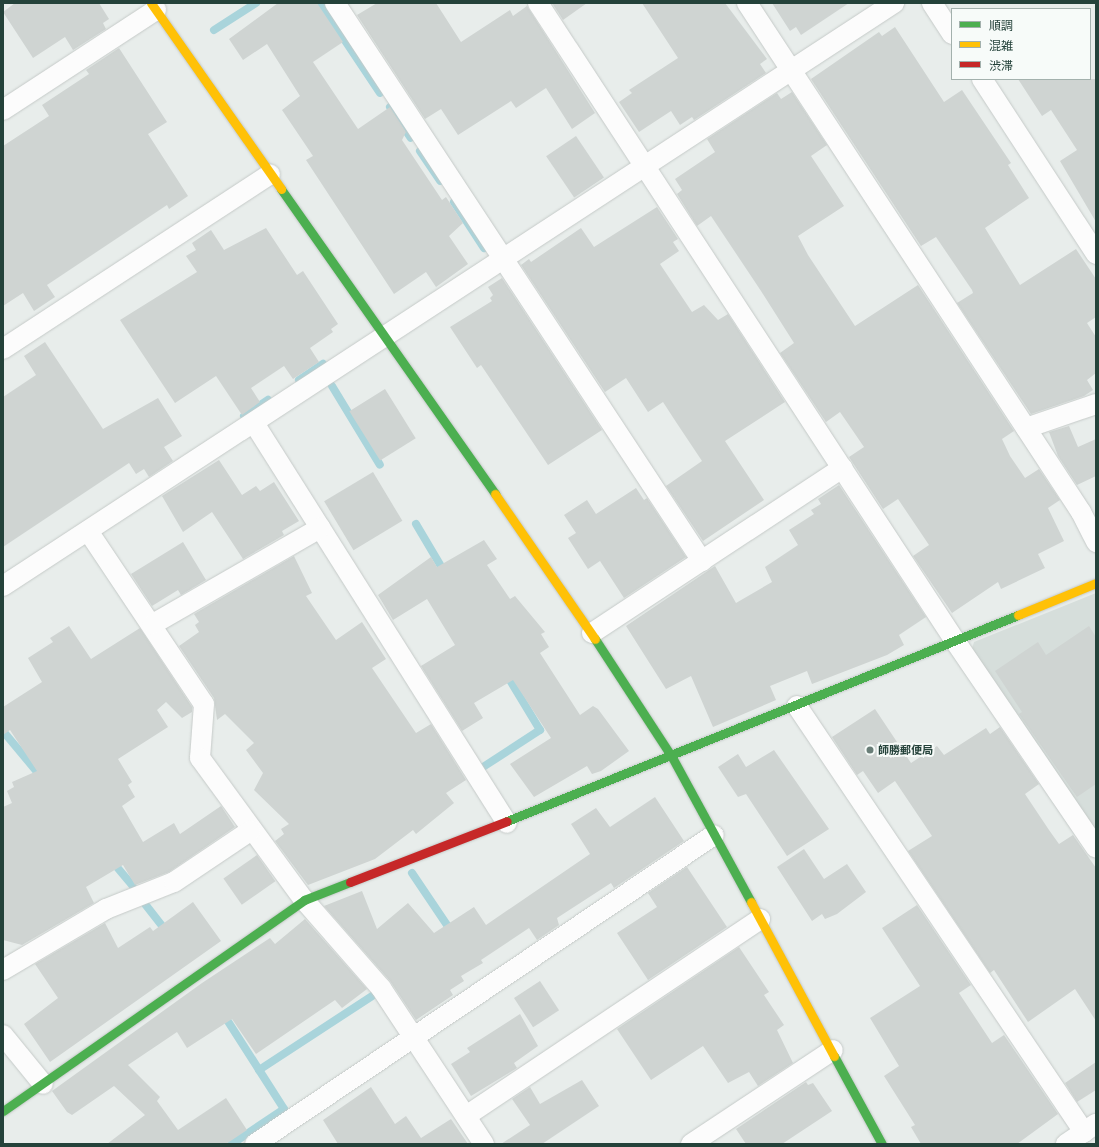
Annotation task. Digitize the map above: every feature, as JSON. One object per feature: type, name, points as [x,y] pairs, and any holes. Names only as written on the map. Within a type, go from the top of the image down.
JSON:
[{"type":"street","points":[[335,3],[702,561]]},
{"type":"street","points":[[538,3],[955,641],[1096,848]]},
{"type":"street","points":[[747,3],[1081,512],[1096,542]]},
{"type":"street","points":[[3,586],[894,3]]},
{"type":"street","points":[[932,3],[951,32]]},
{"type":"street","points":[[3,110],[154,6],[592,633],[672,757],[882,1144]]},
{"type":"street","points":[[983,80],[1096,254]]},
{"type":"street","points":[[3,349],[270,174]]},
{"type":"street","points":[[1026,428],[1096,404]]},
{"type":"street","points":[[254,423],[507,823]]},
{"type":"street","points":[[592,633],[842,468]]},
{"type":"street","points":[[153,624],[320,528]]},
{"type":"street","points":[[88,531],[153,624],[204,704],[200,758],[250,831],[304,900],[381,988],[484,1144]]},
{"type":"street","points":[[3,1111],[43,1084],[195,973],[304,900],[507,823],[672,757],[1096,583]]},
{"type":"street","points":[[797,706],[1090,1128],[1066,1144]]},
{"type":"street","points":[[3,970],[106,909],[174,882],[250,831]]},
{"type":"street","points":[[255,1144],[412,1036],[714,835]]},
{"type":"street","points":[[466,1116],[760,919]]},
{"type":"street","points":[[3,1035],[43,1084]]},
{"type":"street","points":[[691,1144],[832,1050]]},
{"type":"shaded area","points":[[1096,593],[1096,834],[972,649],[974,642]]},
{"type":"building","points":[[15,3],[99,3],[109,19],[103,23],[106,29],[73,50],[65,37],[33,58],[3,12]]},
{"type":"building","points":[[278,3],[317,3],[343,42],[313,62],[358,129],[390,107],[406,132],[402,140],[442,200],[446,197],[463,223],[449,236],[468,264],[436,287],[426,272],[394,294],[306,160],[313,156],[282,110],[300,96],[267,44],[243,60],[229,39]]},
{"type":"building","points":[[377,3],[436,3],[461,42],[510,10],[513,16],[527,6],[595,113],[572,129],[546,88],[516,108],[511,101],[458,135],[441,109],[425,119],[357,15]]},
{"type":"building","points":[[552,3],[587,3],[563,20]]},
{"type":"building","points":[[642,3],[725,3],[767,59],[760,64],[766,73],[694,120],[692,117],[680,125],[671,111],[639,132],[619,102],[632,93],[629,90],[678,58]]},
{"type":"building","points":[[772,3],[849,3],[801,35],[796,27],[790,31]]},
{"type":"building","points":[[895,27],[944,102],[962,90],[1011,163],[1008,165],[1029,198],[985,228],[1020,285],[1076,249],[1096,279],[1096,317],[1087,323],[1096,337],[1096,373],[1087,380],[1093,390],[1084,396],[1031,414],[957,303],[973,293],[972,290],[936,237],[921,246],[811,79],[879,32],[882,36]]},
{"type":"building","points":[[119,48],[167,122],[148,134],[188,196],[169,209],[167,205],[47,285],[55,297],[34,311],[23,293],[3,306],[3,146],[49,116],[42,105],[89,74],[86,70]]},
{"type":"building","points":[[1096,79],[1096,222],[1060,161],[1077,150],[1051,110],[1042,116],[1019,80]]},
{"type":"building","points":[[792,92],[827,145],[811,156],[844,206],[798,236],[808,255],[855,326],[918,285],[1014,431],[1002,439],[1010,456],[1025,478],[1039,469],[1060,500],[1048,508],[1064,541],[1038,554],[1045,568],[1001,589],[998,582],[952,613],[913,556],[929,545],[898,499],[883,509],[849,457],[864,447],[840,412],[826,422],[780,353],[794,343],[761,291],[711,216],[697,226],[677,194],[682,190],[675,179],[715,152],[707,139],[777,93],[781,99]]},
{"type":"building","points":[[576,136],[604,177],[574,198],[546,156]]},
{"type":"building","points":[[657,207],[678,239],[673,242],[679,251],[660,264],[692,312],[704,305],[718,320],[728,314],[785,402],[725,441],[764,500],[703,541],[666,486],[702,461],[663,402],[648,412],[626,378],[605,392],[521,265],[529,259],[531,262],[581,228],[594,247]]},
{"type":"building","points":[[266,228],[297,275],[303,271],[338,324],[331,329],[333,332],[310,348],[319,362],[293,379],[284,366],[251,388],[260,402],[242,415],[216,376],[175,403],[120,320],[197,272],[186,256],[196,250],[192,243],[211,230],[224,250]]},
{"type":"building","points":[[502,278],[602,430],[548,465],[481,365],[477,368],[450,327],[492,301],[490,298],[493,295],[488,287]]},
{"type":"building","points":[[45,342],[103,429],[158,398],[182,436],[164,447],[173,461],[149,477],[144,469],[136,474],[129,463],[3,547],[3,397],[36,375],[24,356]]},
{"type":"building","points":[[385,389],[416,438],[380,460],[349,411]]},
{"type":"building","points":[[1069,426],[1078,447],[1096,439],[1096,476],[1077,485],[1058,456],[1049,432]]},
{"type":"building","points":[[219,460],[242,495],[256,486],[260,491],[274,482],[299,521],[282,531],[284,535],[243,559],[212,512],[183,532],[162,496]]},
{"type":"building","points":[[373,472],[402,521],[353,550],[324,501]]},
{"type":"building","points":[[839,485],[926,617],[899,635],[904,645],[887,655],[812,684],[807,671],[770,686],[776,700],[713,727],[691,676],[666,689],[626,626],[715,566],[736,603],[772,582],[765,567],[798,545],[789,530],[814,514],[811,510],[821,504],[818,499]]},
{"type":"building","points":[[636,488],[644,500],[647,498],[686,557],[624,598],[600,561],[588,569],[568,538],[576,533],[564,515],[587,500],[596,514]]},
{"type":"building","points":[[484,540],[497,559],[487,565],[510,599],[515,596],[545,632],[541,634],[549,647],[540,653],[580,715],[593,706],[598,709],[629,751],[601,771],[592,774],[587,766],[534,797],[510,764],[551,738],[513,680],[474,703],[483,718],[462,731],[421,666],[455,645],[427,599],[393,620],[378,595],[431,557],[437,567]]},
{"type":"building","points":[[183,542],[206,580],[181,595],[178,590],[152,606],[131,574]]},
{"type":"building","points":[[294,556],[312,593],[306,596],[336,640],[362,622],[386,659],[372,668],[416,733],[431,724],[466,780],[446,793],[454,803],[416,834],[413,830],[375,859],[308,885],[275,841],[284,834],[281,829],[289,824],[254,790],[263,773],[246,750],[254,743],[225,714],[217,720],[214,698],[179,646],[199,632],[195,625],[199,622],[194,614]]},
{"type":"building","points":[[69,626],[91,659],[140,628],[192,707],[192,712],[182,718],[166,702],[157,710],[168,727],[118,759],[132,782],[128,785],[135,797],[122,806],[143,842],[174,823],[180,834],[221,806],[235,827],[169,872],[135,885],[123,865],[86,887],[94,903],[22,945],[3,940],[3,807],[12,803],[7,791],[14,787],[12,782],[37,771],[10,730],[3,735],[3,707],[42,682],[28,658],[53,642],[50,638]]},
{"type":"building","points":[[1089,626],[1096,637],[1096,784],[1077,797],[1019,714],[1022,712],[995,671],[1038,642],[1046,655]]},
{"type":"building","points":[[875,709],[911,763],[937,746],[944,755],[986,728],[990,734],[1000,727],[1039,784],[1025,794],[1049,830],[1059,844],[1073,835],[1096,868],[1096,1021],[1075,989],[1028,1022],[994,970],[990,973],[908,851],[932,836],[895,781],[878,793],[863,771],[857,775],[832,737]]},
{"type":"building","points":[[774,750],[829,829],[787,856],[746,794],[738,797],[718,767],[738,754],[746,767]]},
{"type":"building","points":[[655,797],[684,841],[614,888],[611,883],[557,918],[559,925],[537,940],[529,928],[481,960],[483,963],[461,976],[464,981],[450,990],[453,995],[416,1020],[390,981],[324,906],[362,891],[377,929],[408,903],[434,933],[474,907],[486,925],[590,854],[571,824],[596,808],[610,827]]},
{"type":"building","points":[[804,849],[824,879],[847,864],[866,892],[837,914],[825,919],[822,914],[812,921],[777,867]]},
{"type":"building","points":[[257,855],[275,881],[242,905],[223,879]]},
{"type":"building","points":[[687,867],[727,927],[648,980],[617,933],[657,907],[648,893]]},
{"type":"building","points":[[193,902],[221,941],[50,1062],[24,1024],[58,998],[35,964],[105,923],[118,948],[150,927],[153,931]]},
{"type":"building","points":[[917,905],[971,985],[959,993],[992,1043],[1004,1035],[1058,1114],[1017,1144],[921,1144],[911,1127],[915,1125],[884,1076],[899,1066],[870,1018],[920,986],[882,928]]},
{"type":"building","points":[[305,919],[367,989],[342,1008],[335,1000],[256,1054],[232,1019],[187,1048],[177,1032],[128,1065],[160,1097],[157,1101],[178,1130],[226,1098],[247,1130],[226,1144],[107,1144],[145,1115],[114,1086],[72,1115],[67,1112],[52,1091],[202,983],[270,938],[275,944]]},
{"type":"building","points":[[739,947],[769,992],[764,995],[784,1025],[777,1030],[793,1063],[758,1086],[749,1072],[728,1083],[703,1046],[651,1080],[617,1029]]},
{"type":"building","points":[[540,981],[559,1010],[533,1027],[514,998]]},
{"type":"building","points":[[520,1014],[538,1046],[514,1063],[517,1068],[471,1096],[451,1064],[470,1052],[467,1048]]},
{"type":"building","points":[[1096,1062],[1096,1090],[1077,1102],[1065,1083]]},
{"type":"building","points":[[582,1080],[599,1106],[542,1144],[501,1144],[530,1125],[512,1099],[530,1087],[540,1104]]},
{"type":"building","points":[[806,1082],[808,1085],[813,1083],[832,1111],[782,1144],[746,1144],[736,1129]]},
{"type":"building","points":[[371,1087],[395,1124],[406,1116],[421,1138],[451,1119],[468,1144],[338,1144],[323,1120]]},
{"type":"waterway","points":[[214,30],[256,3]]},
{"type":"waterway","points":[[320,3],[380,93]]},
{"type":"waterway","points":[[390,107],[411,138]]},
{"type":"waterway","points":[[420,151],[440,181]]},
{"type":"waterway","points":[[454,202],[484,248]]},
{"type":"waterway","points":[[299,380],[323,364]]},
{"type":"waterway","points":[[332,386],[380,465]]},
{"type":"waterway","points":[[244,416],[268,400]]},
{"type":"waterway","points":[[416,524],[445,573]]},
{"type":"waterway","points":[[483,767],[540,730],[505,672]]},
{"type":"waterway","points":[[3,731],[43,779]]},
{"type":"waterway","points":[[111,860],[132,885]]},
{"type":"waterway","points":[[412,873],[453,934]]},
{"type":"waterway","points":[[145,904],[168,933]]},
{"type":"waterway","points":[[259,1070],[372,996]]},
{"type":"waterway","points":[[222,1012],[284,1109],[232,1144]]},
{"type":"traffic: fast","points":[[281,189],[495,494]]},
{"type":"traffic: fast","points":[[507,821],[1018,615]]},
{"type":"traffic: fast","points":[[595,639],[672,757],[751,902]]},
{"type":"traffic: fast","points":[[3,1111],[304,900],[350,882]]},
{"type":"traffic: fast","points":[[834,1056],[882,1144]]},
{"type":"traffic: slow","points":[[151,3],[281,189]]},
{"type":"traffic: slow","points":[[495,494],[595,639]]},
{"type":"traffic: slow","points":[[1018,615],[1096,583]]},
{"type":"traffic: slow","points":[[751,902],[834,1056]]},
{"type":"traffic: jam","points":[[350,882],[507,821]]},
{"type":"place","name":"師勝郵便局","points":[[870,750]]}]
